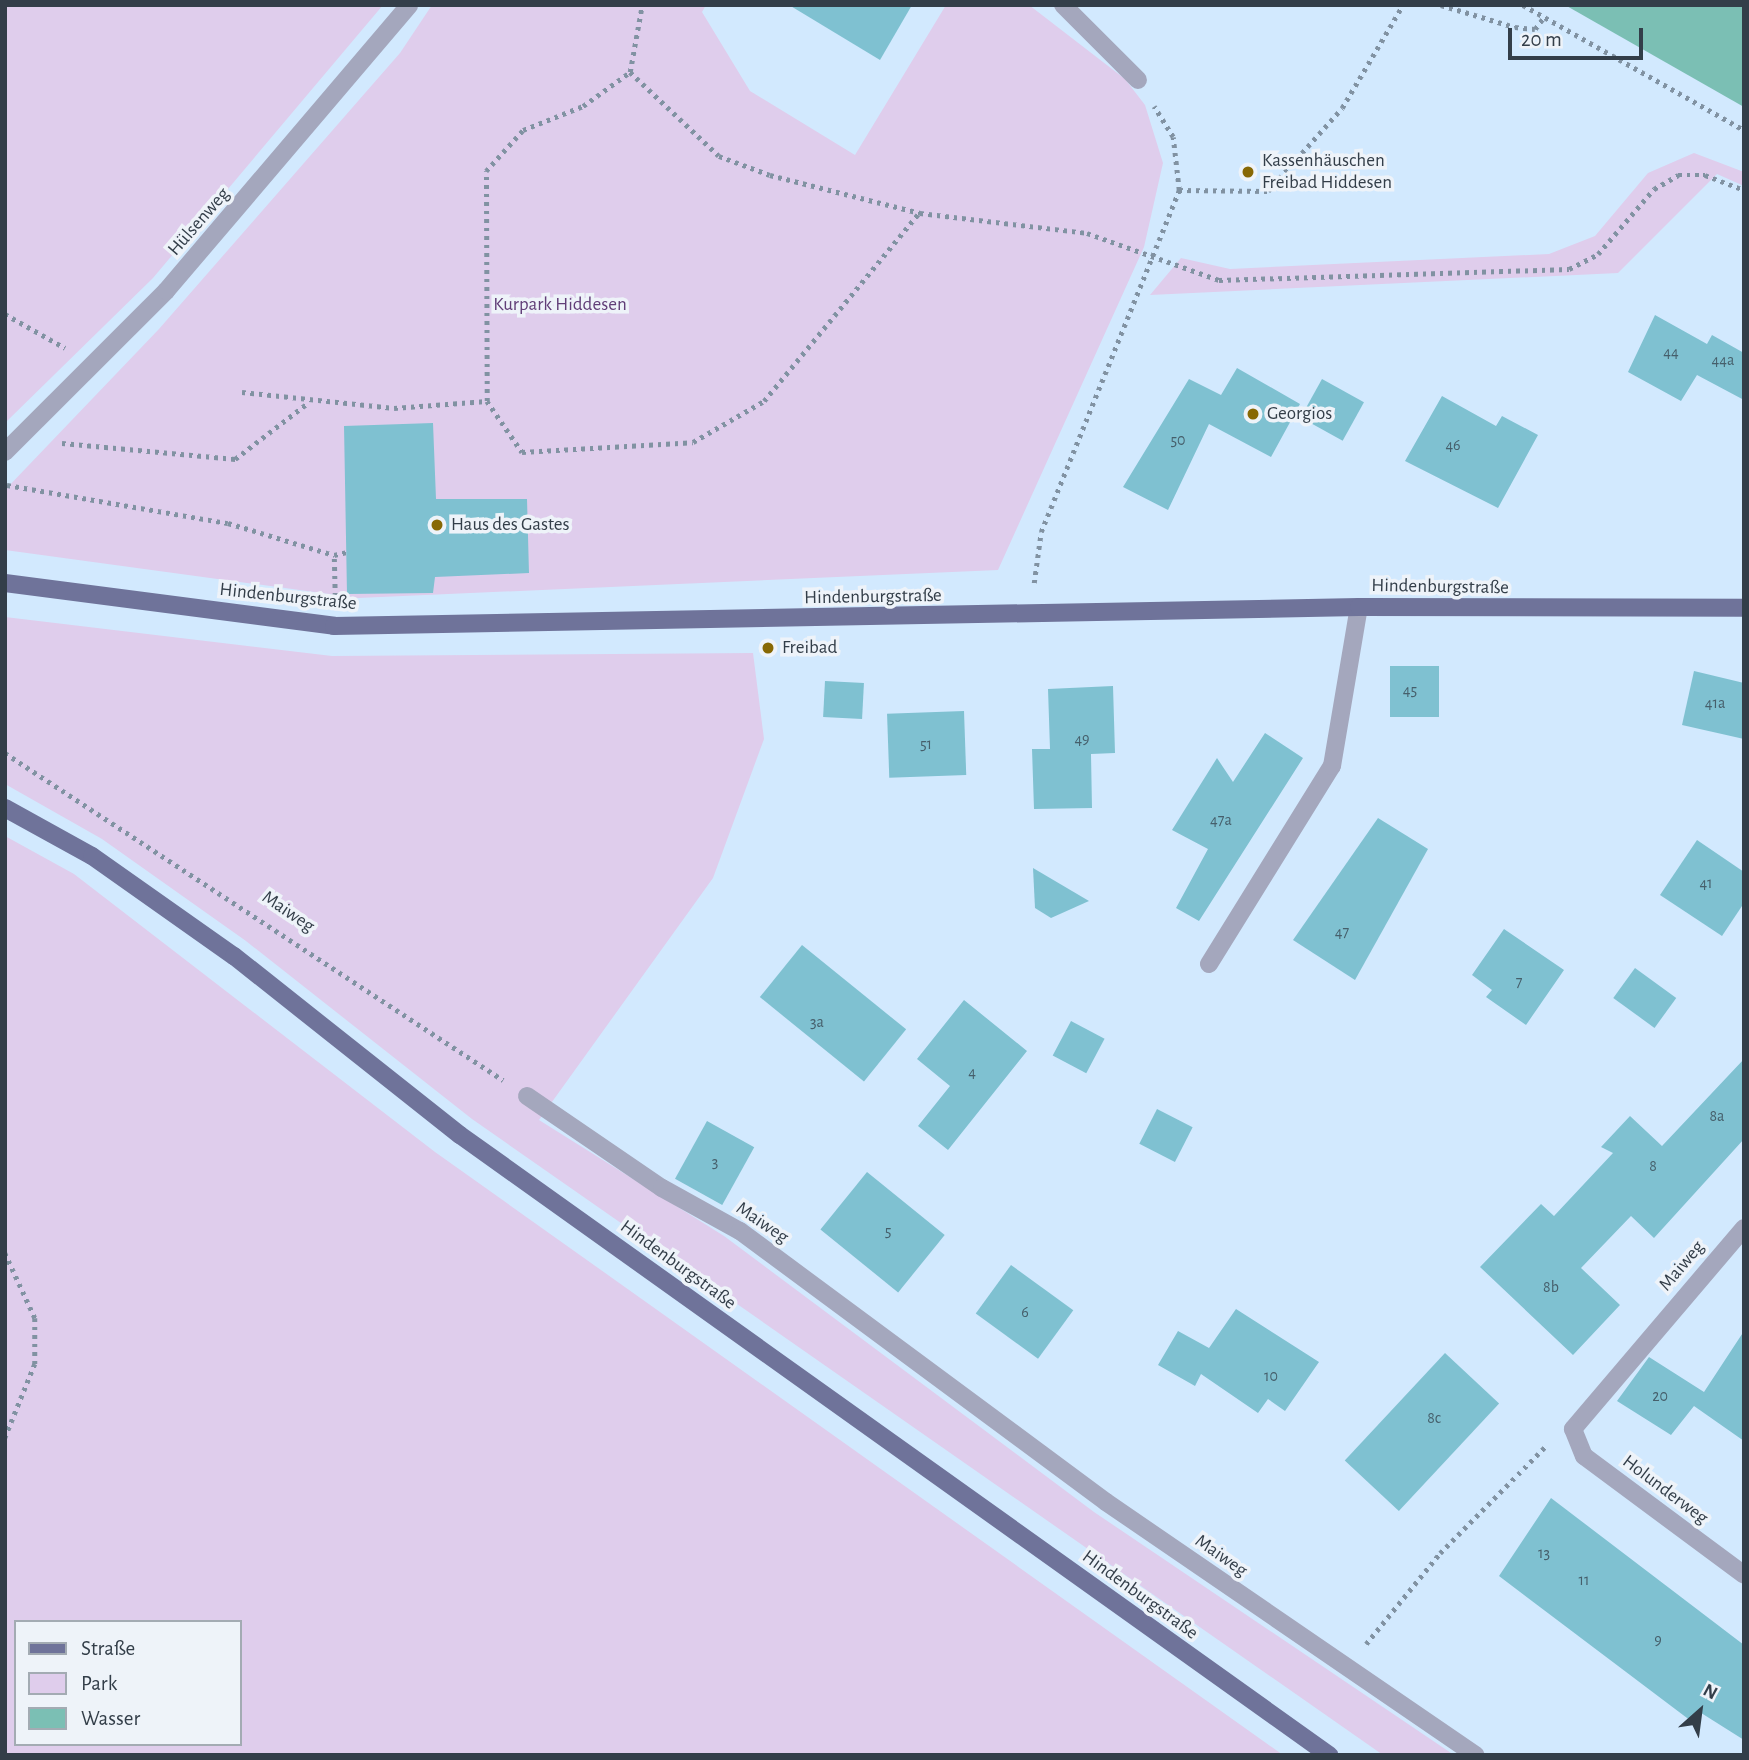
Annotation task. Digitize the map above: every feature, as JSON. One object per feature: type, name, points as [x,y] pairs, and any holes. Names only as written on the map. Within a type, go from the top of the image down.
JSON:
[{"type":"main road","name":"Hindenburgstraße","points":[[5,583],[334,626],[1359,607],[1744,608]]},
{"type":"main road","name":"Hindenburgstraße","points":[[5,808],[92,856],[234,956],[460,1135],[1329,1755]]},
{"type":"street","name":"Hülsenweg","points":[[5,452],[166,292],[409,5]]},
{"type":"street","points":[[1063,5],[1138,80]]},
{"type":"street","points":[[1209,964],[1332,766],[1359,607]]},
{"type":"street","name":"Maiweg","points":[[527,1096],[662,1188],[740,1231],[1106,1502],[1476,1755]]},
{"type":"street","name":"Maiweg","points":[[1573,1429],[1744,1228]]},
{"type":"street","name":"Holunderweg","points":[[1573,1429],[1584,1456],[1744,1575]]},
{"type":"path","points":[[642,5],[630,72],[583,106],[523,130],[486,171],[487,401],[522,452],[693,442],[764,401],[920,213]]},
{"type":"path","points":[[1179,190],[1268,191],[1342,108],[1402,5]]},
{"type":"path","points":[[1441,5],[1515,27],[1535,29],[1544,17]]},
{"type":"path","points":[[1523,5],[1744,130]]},
{"type":"path","points":[[630,72],[719,156],[920,213],[1087,233],[1219,280],[1569,269],[1598,254],[1654,189],[1678,175],[1705,175],[1744,190]]},
{"type":"path","points":[[1036,575],[1041,532],[1179,190],[1173,137],[1138,80]]},
{"type":"path","points":[[5,314],[95,365]]},
{"type":"path","points":[[242,392],[394,408],[487,401]]},
{"type":"path","points":[[19,439],[235,459],[311,401]]},
{"type":"path","points":[[5,485],[228,523],[334,555],[347,552]]},
{"type":"path","points":[[334,555],[335,597]]},
{"type":"path","name":"Maiweg","points":[[5,753],[527,1096]]},
{"type":"path","points":[[5,1254],[35,1318],[35,1364],[5,1438]]},
{"type":"path","points":[[1347,1668],[1440,1553],[1543,1448],[1573,1429]]},
{"type":"green space","points":[[5,5],[383,5],[153,278],[5,423]]},
{"type":"green space","name":"Kurpark Hiddesen","points":[[432,5],[706,5],[702,12],[750,91],[855,155],[946,5],[1029,5],[1125,79],[1145,105],[1163,163],[1144,247],[998,570],[358,598],[5,550],[5,490],[159,329],[400,53]]},
{"type":"green space","points":[[1694,153],[1744,172],[1744,186],[1717,174],[1618,273],[1150,295],[1181,258],[1230,269],[1549,254],[1595,236],[1648,173]]},
{"type":"green space","points":[[5,617],[332,656],[753,653],[764,739],[713,878],[539,1120],[724,1236],[1094,1512],[1454,1755],[1383,1755],[472,1119],[246,941],[102,839],[5,784]]},
{"type":"green space","points":[[5,836],[74,874],[435,1152],[1283,1755],[5,1755]]},
{"type":"water","points":[[1565,5],[1744,5],[1744,107]]},
{"type":"building","points":[[789,5],[912,5],[880,60]]},
{"type":"building","points":[[1655,315],[1707,344],[1712,335],[1744,353],[1744,400],[1697,375],[1681,401],[1628,372]]},
{"type":"building","points":[[1237,368],[1300,404],[1271,457],[1209,424],[1168,510],[1123,487],[1189,379],[1221,395]]},
{"type":"building","points":[[1322,379],[1364,402],[1343,441],[1301,417]]},
{"type":"building","points":[[1442,396],[1496,426],[1502,416],[1538,435],[1498,508],[1405,461]]},
{"type":"building","name":"Haus des Gastes","points":[[433,423],[436,499],[527,499],[529,573],[435,577],[433,593],[347,594],[344,426]]},
{"type":"building","points":[[1390,666],[1439,666],[1439,717],[1390,717]]},
{"type":"building","points":[[1694,671],[1744,683],[1744,739],[1682,725]]},
{"type":"building","points":[[825,681],[864,683],[862,719],[823,717]]},
{"type":"building","points":[[1113,686],[1115,753],[1091,754],[1092,808],[1034,809],[1032,749],[1050,749],[1048,689]]},
{"type":"building","points":[[964,711],[966,775],[889,778],[887,714]]},
{"type":"building","points":[[1265,733],[1303,758],[1199,921],[1176,908],[1208,849],[1172,830],[1217,758],[1233,782]]},
{"type":"building","points":[[1378,818],[1428,849],[1355,980],[1293,940]]},
{"type":"building","points":[[1697,840],[1744,872],[1744,903],[1722,936],[1660,895]]},
{"type":"building","points":[[1033,868],[1089,901],[1051,918],[1035,908]]},
{"type":"building","points":[[1504,929],[1564,970],[1526,1025],[1486,997],[1492,990],[1472,975]]},
{"type":"building","points":[[802,945],[906,1029],[864,1081],[760,997]]},
{"type":"building","points":[[1635,968],[1676,998],[1655,1028],[1613,998]]},
{"type":"building","points":[[964,1000],[1027,1051],[948,1150],[918,1126],[950,1086],[917,1059]]},
{"type":"building","points":[[1071,1021],[1105,1039],[1086,1073],[1053,1055]]},
{"type":"building","points":[[1744,1059],[1744,1139],[1654,1238],[1631,1216],[1581,1268],[1620,1305],[1573,1355],[1480,1267],[1541,1204],[1554,1216],[1613,1153],[1601,1147],[1630,1116],[1662,1146]]},
{"type":"building","points":[[1157,1109],[1193,1127],[1175,1162],[1139,1144]]},
{"type":"building","points":[[707,1121],[754,1147],[722,1205],[675,1179]]},
{"type":"building","points":[[867,1172],[945,1235],[898,1292],[820,1230]]},
{"type":"building","points":[[1011,1265],[1073,1310],[1038,1359],[976,1314]]},
{"type":"building","points":[[1236,1309],[1319,1362],[1285,1411],[1268,1399],[1258,1413],[1201,1374],[1195,1386],[1158,1365],[1178,1331],[1209,1348]]},
{"type":"building","points":[[1744,1331],[1744,1441],[1694,1406],[1671,1435],[1617,1401],[1649,1357],[1704,1392]]},
{"type":"building","points":[[1445,1353],[1499,1403],[1399,1511],[1345,1461]]},
{"type":"building","points":[[1551,1498],[1744,1645],[1744,1740],[1698,1711],[1691,1721],[1499,1576]]},
{"type":"place","name":"Kassenhäuschen Freibad Hiddesen","points":[[1248,172]]},
{"type":"place","name":"Georgios","points":[[1253,414]]},
{"type":"place","name":"Haus des Gastes","points":[[437,525]]},
{"type":"place","name":"Freibad","points":[[768,648]]}]
